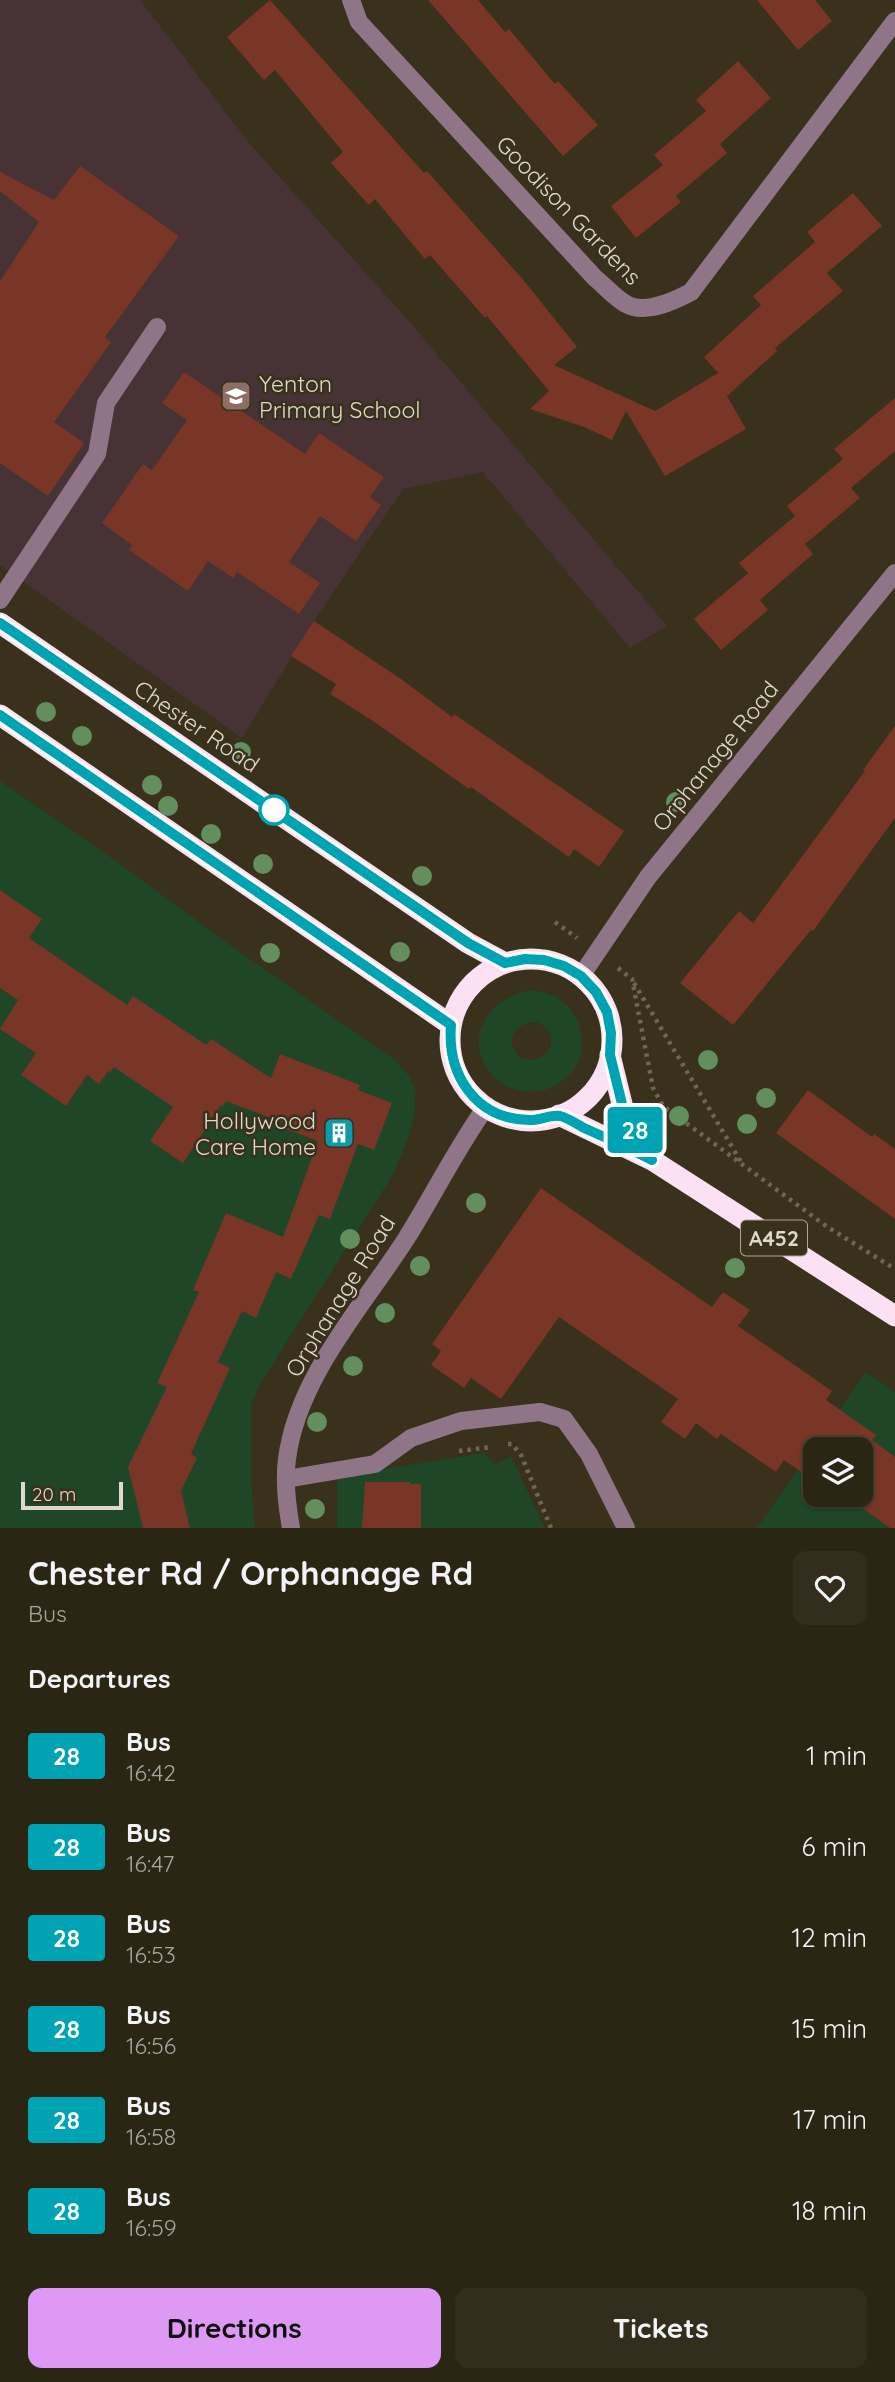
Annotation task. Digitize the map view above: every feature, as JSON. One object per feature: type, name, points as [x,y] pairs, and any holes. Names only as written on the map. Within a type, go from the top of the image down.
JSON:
[{"type":"highway","name":"Chester Road","points":[[0,623],[468,943],[505,963]]},
{"type":"highway","points":[[0,715],[451,1025]]},
{"type":"highway","name":"A452","points":[[525,959],[544,960],[564,966],[581,976],[596,992],[607,1012],[611,1033],[610,1055],[604,1074],[593,1091],[578,1106],[559,1115],[529,1121],[499,1114],[471,1095],[456,1071],[449,1044],[457,1004],[469,986],[486,972],[505,963],[525,959]]},
{"type":"highway","name":"A452","points":[[610,1055],[624,1112],[652,1160]]},
{"type":"highway","name":"A452","points":[[559,1115],[652,1160],[895,1316]]},
{"type":"street","name":"Goodison Gardens","points":[[351,0],[359,22],[595,278],[627,306],[647,307],[668,303],[691,292],[895,21]]},
{"type":"street","points":[[0,600],[97,454],[106,403],[157,327]]},
{"type":"street","name":"Orphanage Road","points":[[581,976],[648,877],[895,573]]},
{"type":"street","name":"Orphanage Road","points":[[291,1528],[286,1479],[292,1437],[305,1396],[328,1356],[406,1239],[486,1107]]},
{"type":"street","points":[[286,1479],[375,1464],[411,1438],[461,1422],[540,1412],[564,1419],[589,1454],[625,1528]]},
{"type":"path","points":[[555,922],[632,979],[743,1165]]},
{"type":"path","points":[[632,979],[653,1088],[663,1106],[826,1226],[895,1269]]},
{"type":"path","points":[[457,1452],[512,1444],[521,1455],[551,1528]]},
{"type":"shaded area","name":"Yenton Primary School","points":[[0,0],[140,0],[250,144],[408,320],[667,626],[630,648],[483,472],[403,489],[314,621],[242,738],[0,565]]},
{"type":"green space","points":[[0,781],[395,1060],[412,1082],[415,1093],[414,1117],[394,1173],[260,1384],[251,1405],[251,1481],[255,1528],[0,1528]]},
{"type":"green space","points":[[532,990],[559,999],[569,1008],[579,1025],[582,1045],[577,1064],[563,1081],[553,1087],[530,1092],[507,1087],[489,1071],[481,1057],[480,1030],[486,1018],[505,999]],"holes":[[[537,1022],[545,1027],[551,1040],[546,1053],[533,1060],[523,1059],[513,1047],[512,1041],[517,1030],[522,1025]]]},
{"type":"green space","points":[[866,1372],[895,1392],[895,1528],[757,1528],[803,1462],[803,1507],[873,1507],[873,1437],[821,1437]]},
{"type":"green space","points":[[483,1453],[495,1464],[511,1456],[545,1528],[337,1528],[337,1480],[390,1468]]},
{"type":"building","points":[[270,0],[424,173],[427,171],[525,282],[577,347],[554,365],[655,411],[718,373],[704,357],[761,305],[753,296],[815,242],[807,232],[853,193],[882,226],[827,273],[843,291],[775,348],[777,351],[727,396],[746,429],[665,476],[626,411],[612,440],[584,427],[530,409],[549,391],[487,316],[485,318],[430,255],[425,259],[375,199],[369,205],[331,163],[343,152],[275,70],[264,80],[227,37]]},
{"type":"building","points":[[428,0],[478,0],[505,32],[509,29],[555,84],[558,81],[598,125],[563,156]]},
{"type":"building","points":[[757,0],[815,0],[832,21],[798,50]]},
{"type":"building","points":[[738,61],[771,98],[720,144],[727,153],[676,196],[681,202],[636,238],[611,206],[663,165],[654,155],[706,111],[696,100]]},
{"type":"building","points":[[80,166],[179,236],[105,337],[111,342],[54,422],[84,443],[48,496],[0,463],[0,281],[39,222],[0,191],[0,172],[54,200]]},
{"type":"building","points":[[184,372],[305,454],[319,433],[384,477],[370,497],[381,505],[356,541],[320,516],[289,562],[320,583],[299,614],[237,572],[233,578],[208,561],[188,591],[129,550],[132,545],[102,523],[143,464],[152,470],[187,420],[162,403]]},
{"type":"building","points":[[895,398],[895,451],[851,488],[860,498],[805,544],[813,554],[760,600],[768,610],[721,650],[694,619],[748,573],[739,563],[795,516],[787,506],[843,459],[834,449]]},
{"type":"building","points":[[314,621],[624,831],[599,867],[574,849],[569,857],[471,787],[469,789],[330,694],[336,684],[291,656]]},
{"type":"building","points":[[895,726],[895,818],[813,931],[811,930],[733,1025],[680,983],[739,911],[753,923]]},
{"type":"building","points":[[0,890],[42,919],[29,938],[127,1005],[133,996],[206,1045],[211,1039],[271,1078],[280,1054],[360,1085],[358,1090],[392,1103],[374,1150],[358,1144],[330,1219],[319,1215],[291,1279],[276,1272],[256,1318],[242,1311],[218,1362],[230,1368],[191,1454],[197,1458],[181,1491],[190,1528],[143,1528],[128,1467],[167,1387],[157,1383],[199,1292],[193,1290],[226,1213],[283,1237],[318,1141],[283,1128],[284,1123],[226,1101],[183,1163],[150,1141],[173,1107],[114,1067],[99,1084],[87,1075],[66,1106],[21,1075],[36,1053],[0,1029],[18,1000],[0,988]]},
{"type":"building","points":[[808,1090],[872,1137],[874,1134],[895,1149],[895,1219],[776,1133]]},
{"type":"building","points":[[541,1188],[712,1307],[723,1292],[750,1310],[738,1326],[832,1391],[826,1400],[876,1435],[873,1439],[803,1437],[803,1473],[784,1460],[776,1472],[721,1434],[717,1439],[696,1423],[685,1439],[661,1422],[678,1399],[559,1317],[501,1399],[471,1378],[464,1388],[431,1365],[441,1351],[432,1344]]},
{"type":"building","points":[[873,1441],[895,1457],[895,1528],[890,1528],[861,1507],[873,1507]]},
{"type":"building","points":[[365,1482],[421,1484],[421,1528],[362,1528]]},
{"type":"bus line","name":"28","points":[[0,623],[468,943],[505,963],[525,959],[544,960],[564,966],[581,976],[596,992],[607,1012],[611,1033],[610,1055],[624,1112],[652,1160],[559,1115],[529,1121],[499,1114],[486,1107],[471,1095],[460,1080],[449,1044],[451,1025],[0,715]]},
{"type":"place","name":"Yenton Primary School","points":[[236,396]]},
{"type":"place","name":"Hollywood Care Home","points":[[339,1133]]}]
